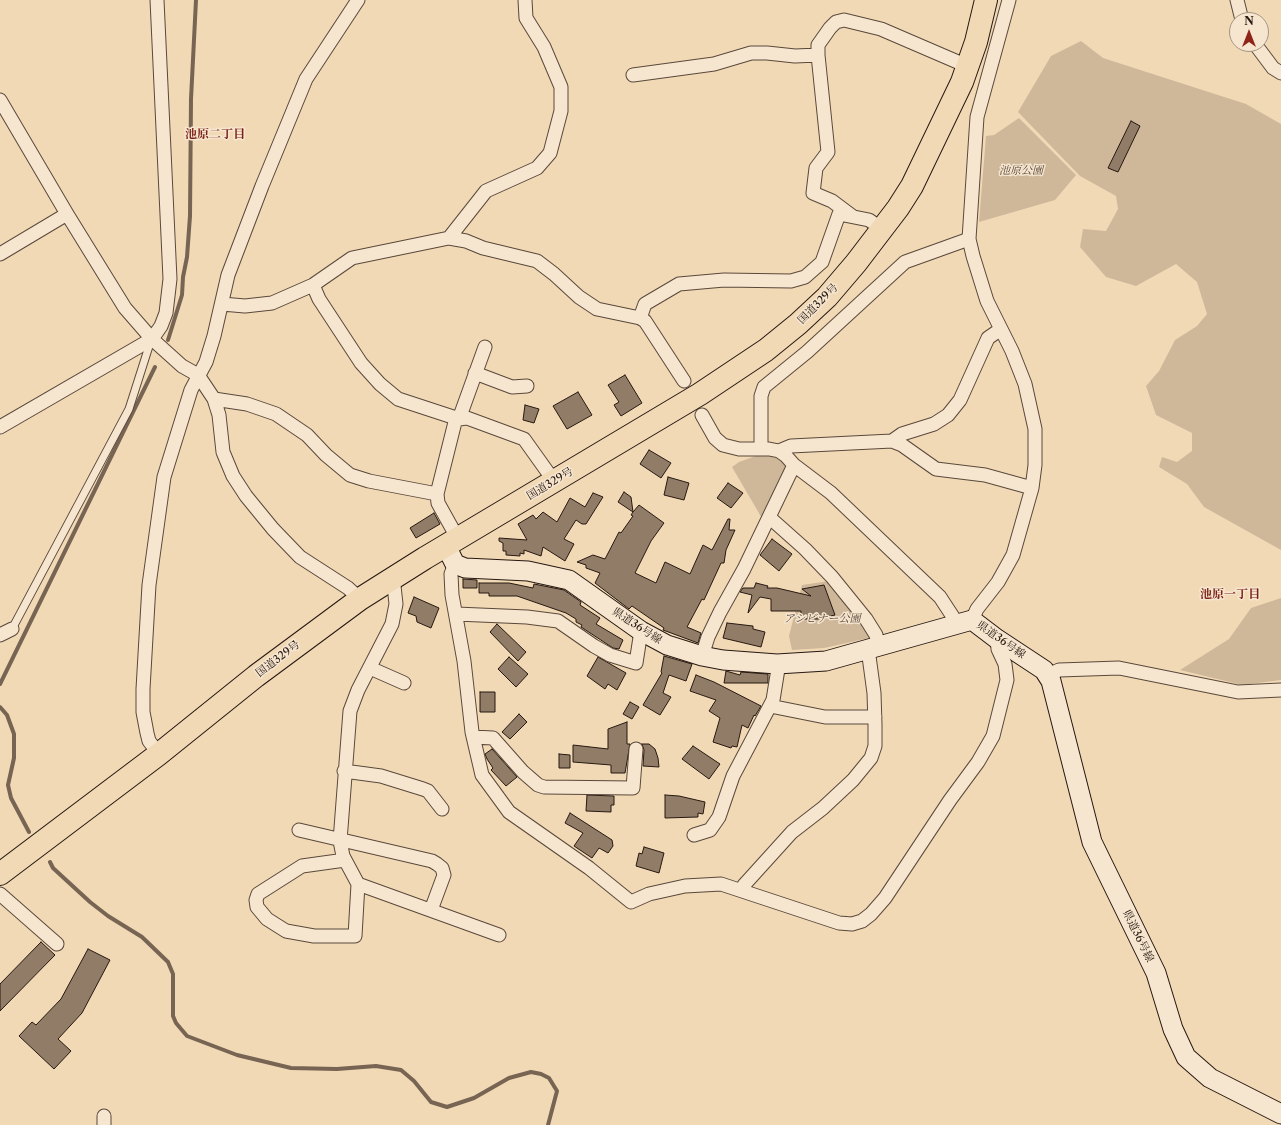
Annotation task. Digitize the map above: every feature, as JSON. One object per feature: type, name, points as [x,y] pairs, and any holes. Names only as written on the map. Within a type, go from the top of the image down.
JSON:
[{"type":"highway","name":"国道329号","points":[[0,874],[159,754],[256,676],[360,599],[393,577],[453,550],[554,481],[700,394],[766,350],[798,324],[827,297],[882,229],[912,186],[946,115],[967,66],[976,42],[984,8]]},
{"type":"main road","name":"県道36号線","points":[[453,550],[478,570],[528,571],[569,580],[641,631],[667,645],[702,656],[777,664],[826,661],[965,622],[997,640],[1044,670],[1048,675],[1056,695],[1092,842],[1156,973],[1178,1044],[1186,1057],[1210,1078],[1281,1114]]},
{"type":"street","points":[[0,427],[152,338],[161,326],[166,313],[170,279],[157,0]]},
{"type":"street","points":[[159,754],[149,741],[143,712],[146,631],[151,562],[164,477],[191,390],[206,362],[222,304],[228,275],[306,79],[358,0]]},
{"type":"street","points":[[450,238],[486,191],[537,168],[550,154],[561,111],[561,87],[544,47],[526,18],[526,0]]},
{"type":"street","points":[[779,451],[794,465],[831,493],[965,622],[998,582],[1013,555],[1032,488],[1035,464],[1034,429],[1025,384],[1012,351],[987,301],[969,239],[977,117],[1009,0]]},
{"type":"street","points":[[1237,0],[1240,12]]},
{"type":"street","points":[[984,8],[1005,18]]},
{"type":"street","points":[[852,216],[832,201],[814,193],[816,168],[828,152],[818,46],[830,28],[836,22],[844,20],[881,30],[967,66]]},
{"type":"street","points":[[633,75],[714,64],[751,53],[767,52],[795,56],[818,55]]},
{"type":"street","points":[[1260,52],[1273,68],[1281,73]]},
{"type":"street","points":[[0,100],[67,214],[125,308],[152,338],[182,366],[198,375],[214,399],[219,415],[223,452],[233,476],[246,496],[273,530],[300,557],[348,588],[360,599]]},
{"type":"street","points":[[0,254],[67,214]]},
{"type":"street","points":[[640,318],[645,304],[679,284],[724,280],[791,281],[805,277],[822,262],[839,214],[869,220],[882,229]]},
{"type":"street","points":[[222,304],[245,306],[272,303],[313,285],[352,258],[450,238],[466,241],[483,248],[537,262],[554,274],[579,298],[597,309],[640,318],[645,321],[684,381]]},
{"type":"street","points":[[762,448],[761,396],[764,388],[807,352],[905,262],[969,239]]},
{"type":"street","points":[[313,285],[319,299],[361,363],[380,384],[398,399],[457,418],[467,418],[524,439],[554,481]]},
{"type":"street","points":[[892,441],[902,434],[934,424],[948,415],[960,400],[988,338],[1001,329]]},
{"type":"street","points":[[486,347],[457,418],[437,494],[438,503],[453,550],[451,581],[464,661],[473,737],[482,775],[509,812],[589,868],[631,902],[649,894],[685,886],[721,884],[743,890],[839,923],[857,923],[862,921],[871,914],[885,898],[950,800],[978,762],[993,736],[1007,680],[1005,664],[998,649],[997,640]]},
{"type":"street","points":[[475,372],[512,387],[527,386]]},
{"type":"street","points":[[214,399],[247,404],[276,414],[307,435],[326,455],[350,475],[369,481],[437,494]]},
{"type":"street","points":[[702,415],[715,438],[723,445],[738,449],[762,448],[779,451],[791,446],[892,441],[902,444],[936,469],[984,475],[1032,488]]},
{"type":"street","points":[[702,656],[708,637],[720,612],[744,569],[794,465]]},
{"type":"street","points":[[743,890],[744,885],[792,832],[823,808],[864,768],[871,758],[875,746],[873,648],[876,635],[866,619],[832,577],[805,549],[769,517]]},
{"type":"street","points":[[345,860],[302,866],[258,894],[256,900],[257,907],[267,919],[286,931],[314,936],[355,936],[358,884],[345,860],[340,840],[344,771],[350,711],[358,690],[392,624],[396,604],[393,577]]},
{"type":"street","points":[[456,614],[527,617],[558,621],[594,646],[610,655],[636,663],[641,631]]},
{"type":"street","points":[[0,635],[12,629]]},
{"type":"street","points":[[694,835],[710,830],[719,817],[733,776],[773,700],[778,669],[777,664]]},
{"type":"street","points":[[370,668],[404,683]]},
{"type":"street","points":[[1048,675],[1059,670],[1119,668],[1231,691],[1281,690]]},
{"type":"street","points":[[770,706],[825,717],[875,716]]},
{"type":"street","points":[[473,737],[493,738],[523,772],[538,785],[544,786],[633,788],[636,749]]},
{"type":"street","points":[[344,771],[382,776],[423,789],[428,791],[442,809]]},
{"type":"street","points":[[299,830],[432,861],[437,864],[442,868],[444,875],[431,910]]},
{"type":"street","points":[[358,884],[499,935]]},
{"type":"street","points":[[0,894],[57,944]]},
{"type":"lane","points":[[12,629],[129,408],[152,338]]},
{"type":"green space","points":[[1081,41],[1103,58],[1246,104],[1281,124],[1281,550],[1204,507],[1187,484],[1159,467],[1162,457],[1177,462],[1192,451],[1192,433],[1156,415],[1146,386],[1159,371],[1175,340],[1197,326],[1207,314],[1197,282],[1176,264],[1136,286],[1106,277],[1080,247],[1083,229],[1106,231],[1118,209],[1116,196],[1080,176],[1018,112],[1051,56]]},
{"type":"green space","name":"池原公園","points":[[1019,118],[1076,175],[1055,200],[979,222],[986,136],[994,135]]},
{"type":"green space","points":[[761,454],[776,458],[790,467],[763,520],[732,467],[739,462]]},
{"type":"green space","name":"アシビナー公園","points":[[829,581],[868,632],[869,638],[824,648],[792,650],[789,636],[802,585]]},
{"type":"green space","points":[[1281,598],[1281,680],[1242,685],[1180,670],[1229,639],[1251,608]]},
{"type":"building","points":[[1131,121],[1140,126],[1118,172],[1108,168]]},
{"type":"building","points":[[625,375],[642,403],[621,416],[614,405],[619,402],[608,385]]},
{"type":"building","points":[[578,392],[592,415],[567,429],[553,406]]},
{"type":"building","points":[[525,405],[539,409],[534,423],[523,420]]},
{"type":"building","points":[[649,450],[671,463],[661,478],[640,464]]},
{"type":"building","points":[[668,477],[689,483],[684,500],[664,495]]},
{"type":"building","points":[[728,483],[743,493],[731,508],[717,498]]},
{"type":"building","points":[[624,492],[631,497],[633,512],[618,502]]},
{"type":"building","points":[[593,493],[603,497],[586,524],[582,524],[576,520],[564,539],[574,544],[565,561],[543,547],[541,556],[524,550],[524,554],[520,553],[520,556],[506,555],[506,551],[503,551],[503,543],[499,541],[499,538],[527,540],[518,524],[533,515],[536,519],[543,512],[557,522],[570,498],[585,507]]},
{"type":"building","points":[[639,505],[664,523],[651,541],[635,573],[656,583],[665,562],[690,574],[703,545],[712,550],[728,519],[730,519],[729,530],[735,530],[726,550],[724,563],[721,563],[704,600],[702,599],[687,627],[701,633],[698,643],[663,630],[664,628],[632,606],[629,609],[595,583],[600,573],[586,568],[586,565],[577,562],[593,555],[605,559],[619,532],[621,533],[633,516],[631,515]]},
{"type":"building","points":[[434,513],[440,524],[416,538],[410,528]]},
{"type":"building","points":[[772,539],[792,554],[779,571],[760,555]]},
{"type":"building","points":[[463,579],[477,580],[477,588],[463,588]]},
{"type":"building","points":[[479,583],[509,583],[533,588],[534,584],[564,590],[581,602],[580,605],[600,618],[596,624],[623,640],[619,649],[613,648],[581,627],[582,625],[576,622],[576,619],[566,613],[517,596],[489,596],[489,593],[479,593]]},
{"type":"building","points":[[756,583],[768,586],[767,588],[777,588],[811,596],[802,589],[824,585],[835,615],[818,619],[801,619],[801,611],[771,611],[771,599],[760,597],[748,613],[752,595],[740,592],[743,588],[754,588]]},
{"type":"building","points":[[414,597],[439,608],[431,628],[417,622],[416,616],[408,613]]},
{"type":"building","points":[[727,623],[753,626],[753,629],[765,632],[761,647],[723,638]]},
{"type":"building","points":[[497,624],[526,652],[518,661],[490,632]]},
{"type":"building","points":[[664,656],[692,664],[686,681],[669,675],[663,693],[671,697],[660,715],[643,705],[662,673]]},
{"type":"building","points":[[509,657],[528,674],[516,687],[498,669]]},
{"type":"building","points":[[598,657],[626,673],[617,690],[608,684],[605,689],[587,676]]},
{"type":"building","points":[[726,671],[740,675],[741,672],[768,674],[768,683],[724,683]]},
{"type":"building","points":[[696,675],[714,682],[761,706],[755,716],[754,715],[748,728],[742,725],[737,747],[732,746],[731,748],[713,742],[720,718],[709,711],[716,700],[690,691]]},
{"type":"building","points":[[480,692],[495,692],[495,712],[480,712]]},
{"type":"building","points":[[630,702],[639,707],[632,719],[623,714]]},
{"type":"building","points":[[519,714],[527,722],[510,739],[502,732]]},
{"type":"building","points":[[627,722],[627,744],[630,744],[625,773],[611,773],[611,765],[573,762],[573,745],[608,749],[608,729]]},
{"type":"building","points":[[642,744],[649,744],[655,749],[659,767],[643,766],[644,750]]},
{"type":"building","points":[[693,746],[720,764],[709,779],[682,759]]},
{"type":"building","points":[[492,749],[517,777],[506,786],[491,770],[493,768],[485,754]]},
{"type":"building","points":[[559,754],[570,755],[570,768],[559,768]]},
{"type":"building","points":[[587,795],[614,796],[614,805],[611,805],[611,812],[586,811]]},
{"type":"building","points":[[665,795],[679,796],[705,802],[703,814],[698,813],[698,817],[665,818]]},
{"type":"building","points":[[570,813],[612,840],[613,846],[608,853],[599,848],[592,858],[574,846],[583,833],[565,823]]},
{"type":"building","points":[[644,847],[664,853],[659,873],[636,866],[639,853],[642,854]]},
{"type":"building","points":[[41,942],[55,955],[0,1011],[0,984]]},
{"type":"building","points":[[88,949],[110,960],[82,1013],[58,1039],[71,1051],[54,1069],[19,1036],[32,1022],[36,1025],[61,999]]},
{"type":"waterway","points":[[168,340],[182,295],[183,277],[187,257],[190,216],[191,99],[196,0]]},
{"type":"waterway","points":[[0,684],[155,367]]},
{"type":"waterway","points":[[0,707],[7,715],[14,734],[14,758],[8,785],[11,798],[29,832]]},
{"type":"waterway","points":[[50,862],[53,868],[90,902],[108,916],[142,937],[168,962],[173,974],[173,1016],[176,1023],[187,1036],[237,1055],[291,1068],[337,1069],[376,1066],[401,1070],[414,1081],[431,1102],[447,1107],[474,1098],[509,1078],[531,1072],[541,1074],[549,1078],[557,1091],[548,1125]]},
{"type":"district","name":"池原二丁目","points":[[215,135]]},
{"type":"district","name":"池原一丁目","points":[[1230,595]]}]
